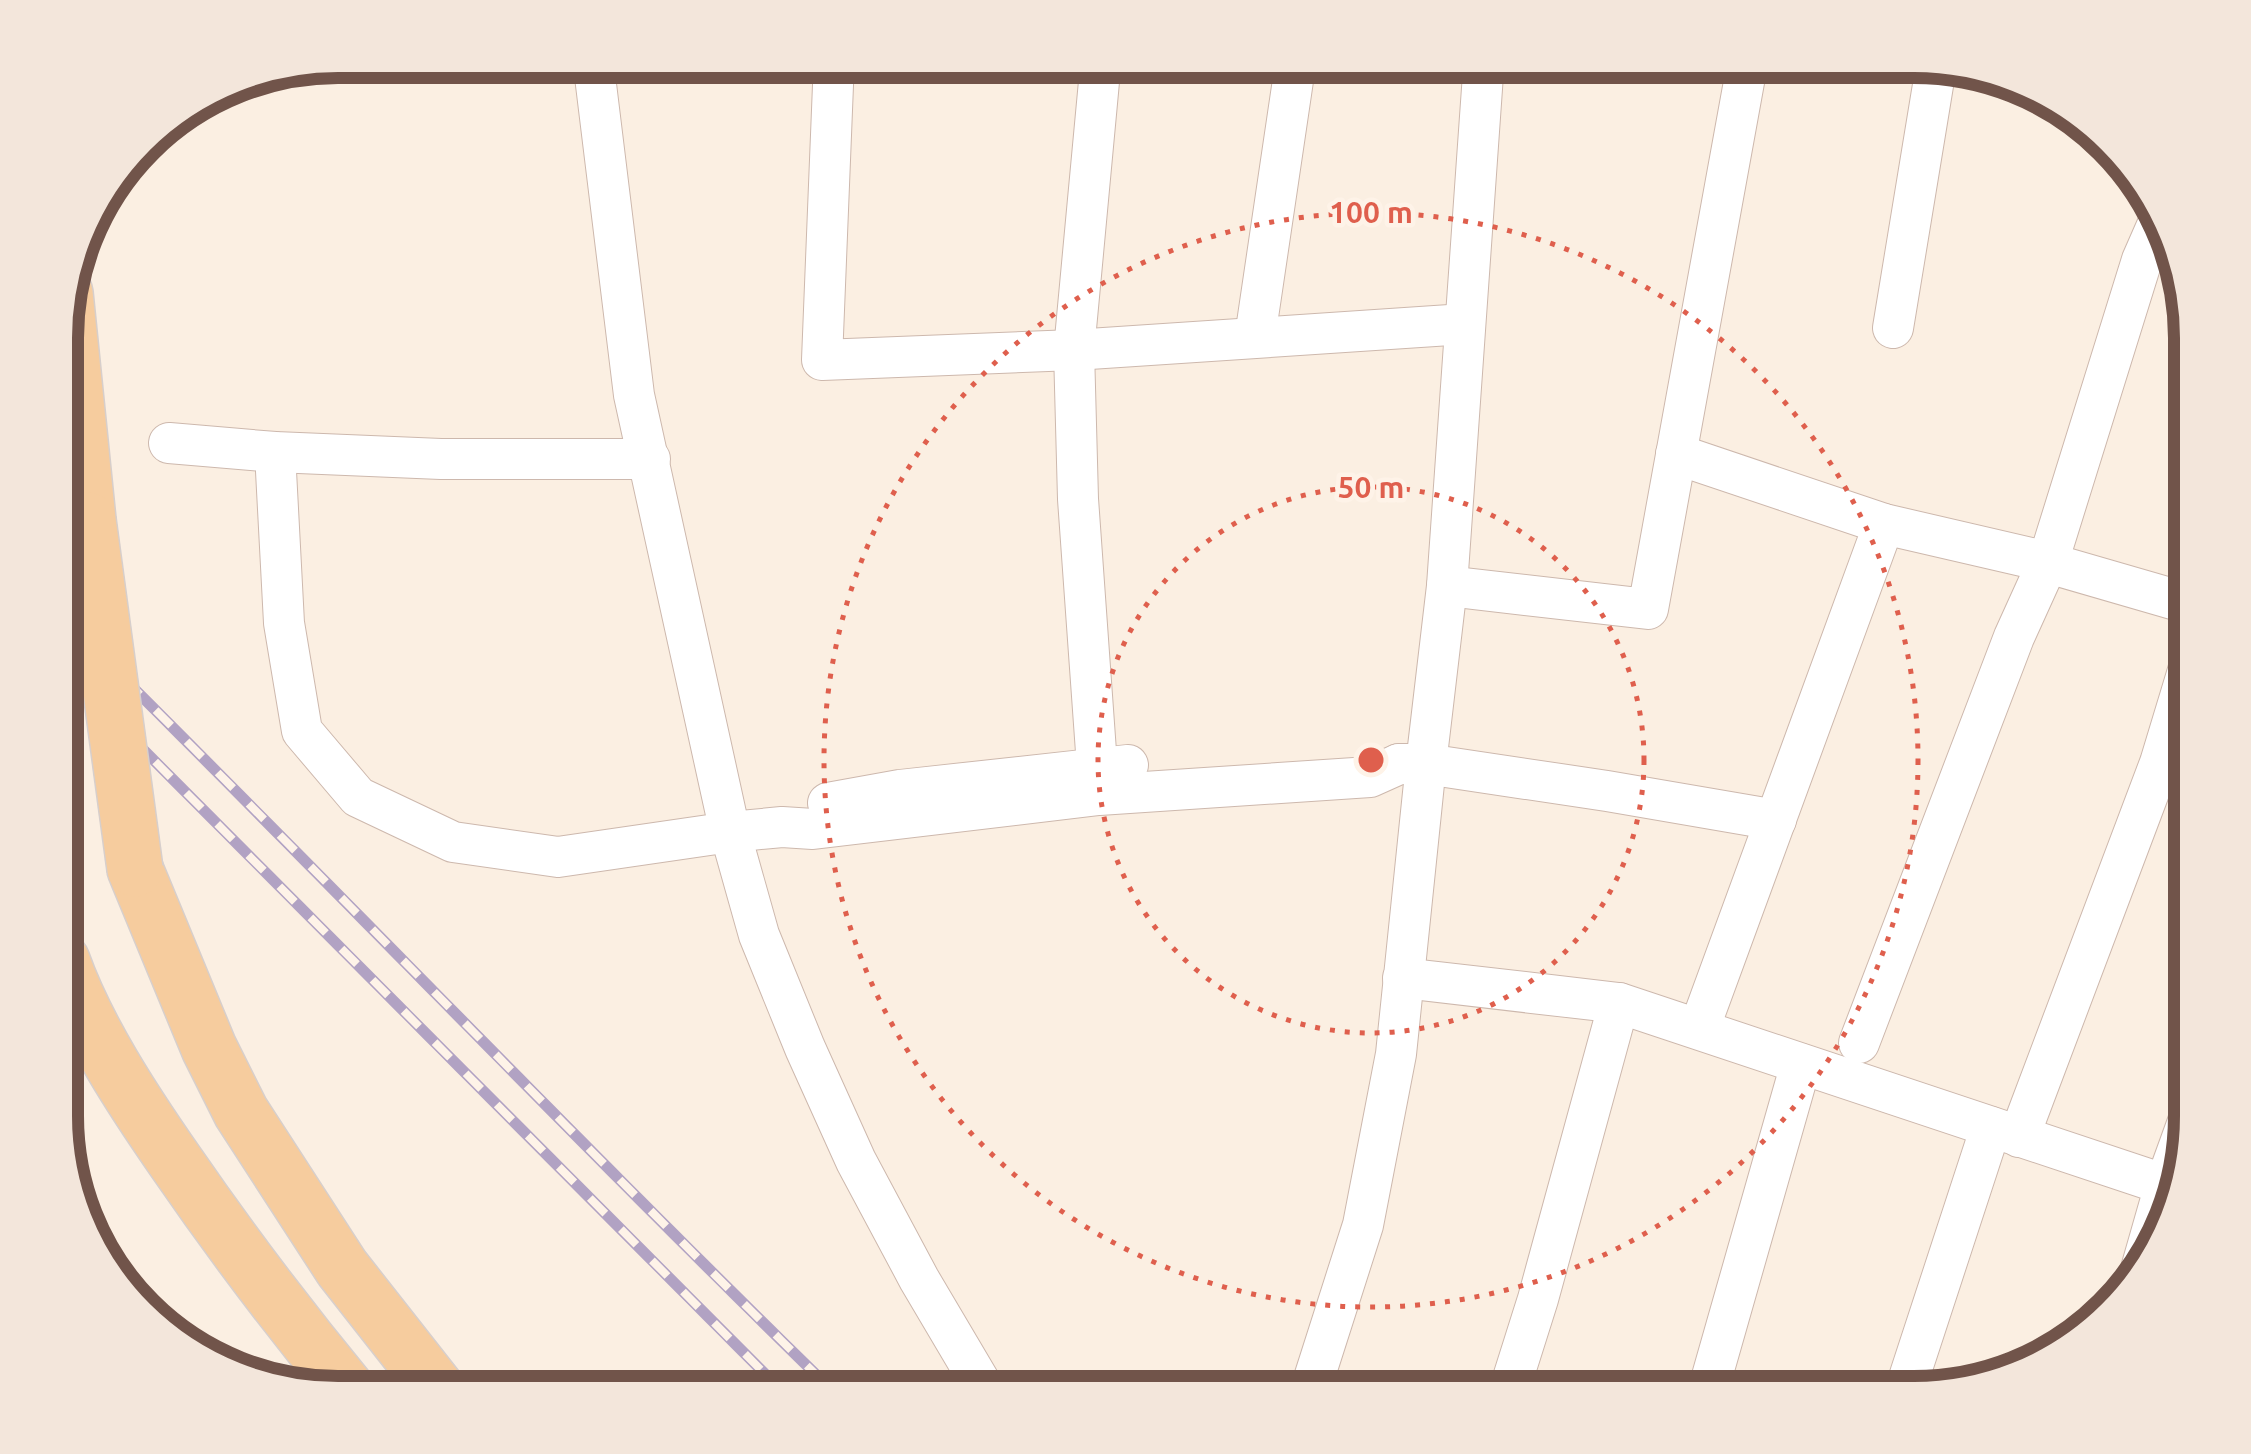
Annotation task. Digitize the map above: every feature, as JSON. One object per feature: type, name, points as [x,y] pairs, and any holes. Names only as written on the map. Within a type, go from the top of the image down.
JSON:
[{"type":"main road","points":[[78,421],[135,868],[209,1048],[242,1112],[342,1268],[427,1376]]},
{"type":"main road","points":[[78,999],[135,1104],[206,1205],[336,1376]]},
{"type":"street","points":[[595,78],[634,396],[730,832],[759,934],[856,1160],[976,1376]]},
{"type":"street","points":[[833,78],[822,360],[1074,350],[1465,324]]},
{"type":"street","points":[[1098,781],[1078,499],[1074,350],[1099,78]]},
{"type":"street","points":[[1254,337],[1293,78]]},
{"type":"street","points":[[1315,1376],[1363,1225],[1396,1054],[1412,764],[1447,586],[1483,78]]},
{"type":"street","points":[[1447,586],[1648,609],[1745,78]]},
{"type":"street","points":[[1893,328],[1934,79]]},
{"type":"street","points":[[1859,1043],[2014,637],[2048,562],[2153,235]]},
{"type":"street","points":[[169,443],[441,459],[650,459]]},
{"type":"street","points":[[276,452],[284,623],[302,731],[358,797],[453,842],[558,857],[782,827],[808,806],[900,790],[1098,781],[1227,758],[1368,754],[1776,820]]},
{"type":"street","points":[[1676,454],[1884,524],[2048,562],[2173,599]]},
{"type":"street","points":[[1698,1030],[1884,524]]},
{"type":"street","points":[[1911,1376],[2005,1132],[2160,763],[2173,720]]},
{"type":"street","points":[[1403,978],[1619,1003],[2164,1184]]},
{"type":"street","points":[[1514,1376],[1619,1003]]},
{"type":"street","points":[[1712,1376],[1801,1064]]},
{"type":"railway","points":[[78,633],[818,1376]]},
{"type":"railway","points":[[78,684],[767,1376]]}]
